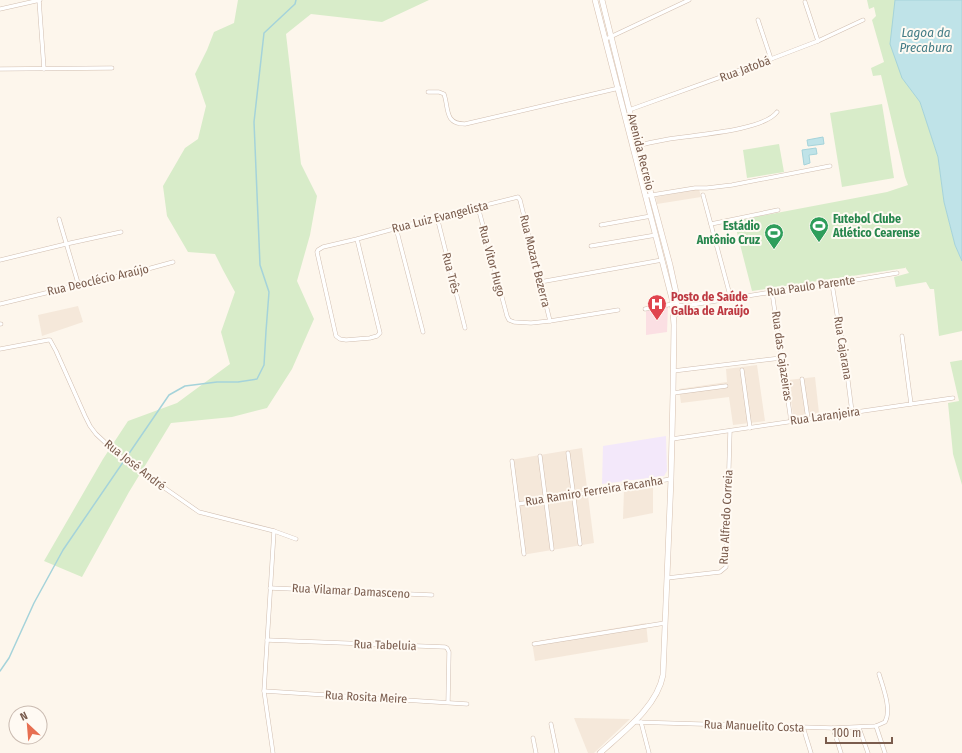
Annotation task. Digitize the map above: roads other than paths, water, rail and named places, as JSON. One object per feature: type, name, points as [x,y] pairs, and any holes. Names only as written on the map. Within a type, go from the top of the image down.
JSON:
[{"type":"main road","name":"Avenida Recreio","points":[[595,0],[624,87],[648,195],[670,265],[677,297],[675,305]]},
{"type":"main road","name":"Avenida Recreio","points":[[602,0],[618,89],[624,112],[636,146]]},
{"type":"main road","name":"Avenida Recreio","points":[[648,195],[651,216],[675,305]]},
{"type":"main road","points":[[600,753],[649,705],[657,693],[663,675],[671,479],[675,305]]},
{"type":"street","points":[[0,8],[40,0],[44,69]]},
{"type":"street","points":[[608,38],[689,0]]},
{"type":"street","points":[[805,2],[818,41]]},
{"type":"street","points":[[758,20],[771,59]]},
{"type":"street","name":"Rua Jatobá","points":[[624,112],[818,41],[863,20]]},
{"type":"street","points":[[0,69],[112,68]]},
{"type":"street","points":[[428,92],[440,92],[444,94],[449,117],[454,123],[465,124],[624,87]]},
{"type":"street","points":[[636,146],[669,139],[746,127],[767,120],[777,112]]},
{"type":"street","points":[[648,195],[694,188],[732,185],[830,166]]},
{"type":"street","points":[[702,195],[731,299]]},
{"type":"street","name":"Rua Luiz Evangelista","points":[[358,239],[380,333],[378,336],[370,338],[340,339],[336,336],[317,252],[318,250],[323,247],[517,197],[520,200]]},
{"type":"street","name":"Rua Mozart Bezerra","points":[[520,200],[550,321]]},
{"type":"street","name":"Rua Vitor Hugo","points":[[478,207],[509,320],[514,322],[550,321]]},
{"type":"street","points":[[710,224],[778,210]]},
{"type":"street","points":[[601,225],[651,216]]},
{"type":"street","name":"Rua Três","points":[[437,217],[465,328]]},
{"type":"street","points":[[59,219],[78,283]]},
{"type":"street","points":[[396,228],[423,332]]},
{"type":"street","points":[[0,260],[121,232]]},
{"type":"street","points":[[591,246],[656,235]]},
{"type":"street","points":[[540,282],[662,260]]},
{"type":"street","name":"Rua Deoclécio Araújo","points":[[0,304],[62,289],[78,283],[107,279],[173,262]]},
{"type":"street","name":"Rua Paulo Parente","points":[[645,308],[675,305],[685,306],[897,273]]},
{"type":"street","name":"Rua Cajarana","points":[[832,284],[843,342],[852,412]]},
{"type":"street","name":"Rua das Cajazeiras","points":[[772,292],[791,421]]},
{"type":"street","points":[[550,321],[618,310]]},
{"type":"street","points":[[902,336],[911,404]]},
{"type":"street","name":"Rua José André","points":[[0,349],[48,340],[50,341],[56,351],[88,423],[96,434],[120,456],[199,512],[274,531],[296,540]]},
{"type":"street","points":[[673,371],[781,358]]},
{"type":"street","points":[[742,370],[750,428]]},
{"type":"street","points":[[802,379],[808,419]]},
{"type":"street","points":[[673,393],[726,386]]},
{"type":"street","name":"Rua Laranjeira","points":[[672,439],[953,398]]},
{"type":"street","name":"Rua Alfredo Correia","points":[[667,578],[720,572],[726,567],[730,431]]},
{"type":"street","points":[[568,453],[580,544]]},
{"type":"street","points":[[540,456],[552,549]]},
{"type":"street","points":[[512,461],[524,554]]},
{"type":"street","name":"Rua Ramiro Ferreira Facanha","points":[[518,504],[671,479]]},
{"type":"street","points":[[274,531],[264,691],[274,753]]},
{"type":"street","name":"Rua Vilamar Damasceno","points":[[270,588],[432,595]]},
{"type":"street","points":[[534,644],[665,622]]},
{"type":"street","name":"Rua Tabeluia","points":[[267,640],[445,647],[449,652],[448,702]]},
{"type":"street","points":[[880,674],[888,715],[885,722],[876,726],[885,753]]},
{"type":"street","name":"Rua Rosita Meire","points":[[264,691],[467,704]]},
{"type":"street","name":"Rua Manuelito Costa","points":[[633,722],[833,728],[859,728],[876,726]]},
{"type":"street","points":[[641,722],[648,753]]},
{"type":"street","points":[[551,724],[557,753]]},
{"type":"street","points":[[803,727],[811,753]]},
{"type":"street","points":[[833,728],[841,753]]},
{"type":"street","points":[[859,728],[868,753]]},
{"type":"street","points":[[533,738],[536,753]]},
{"type":"water","name":"Lagoa da Precabura","points":[[895,0],[962,0],[962,261],[955,245],[944,202],[938,157],[920,102],[902,78],[890,44]]},
{"type":"water","points":[[823,137],[824,144],[808,146],[807,140]]},
{"type":"water","points":[[816,148],[817,154],[809,155],[810,163],[804,165],[802,150]]},
{"type":"waterway","points":[[0,671],[9,658],[34,603],[63,550],[169,395],[185,386],[257,379],[264,365],[269,292],[260,265],[254,122],[264,33],[295,4],[296,0]]},
{"type":"place","name":"Futebol Clube Atlético Cearense","points":[[819,243]]},
{"type":"place","name":"Estádio Antônio Cruz","points":[[774,250]]},
{"type":"place","name":"Posto de Saúde Galba de Araújo","points":[[657,321]]}]
